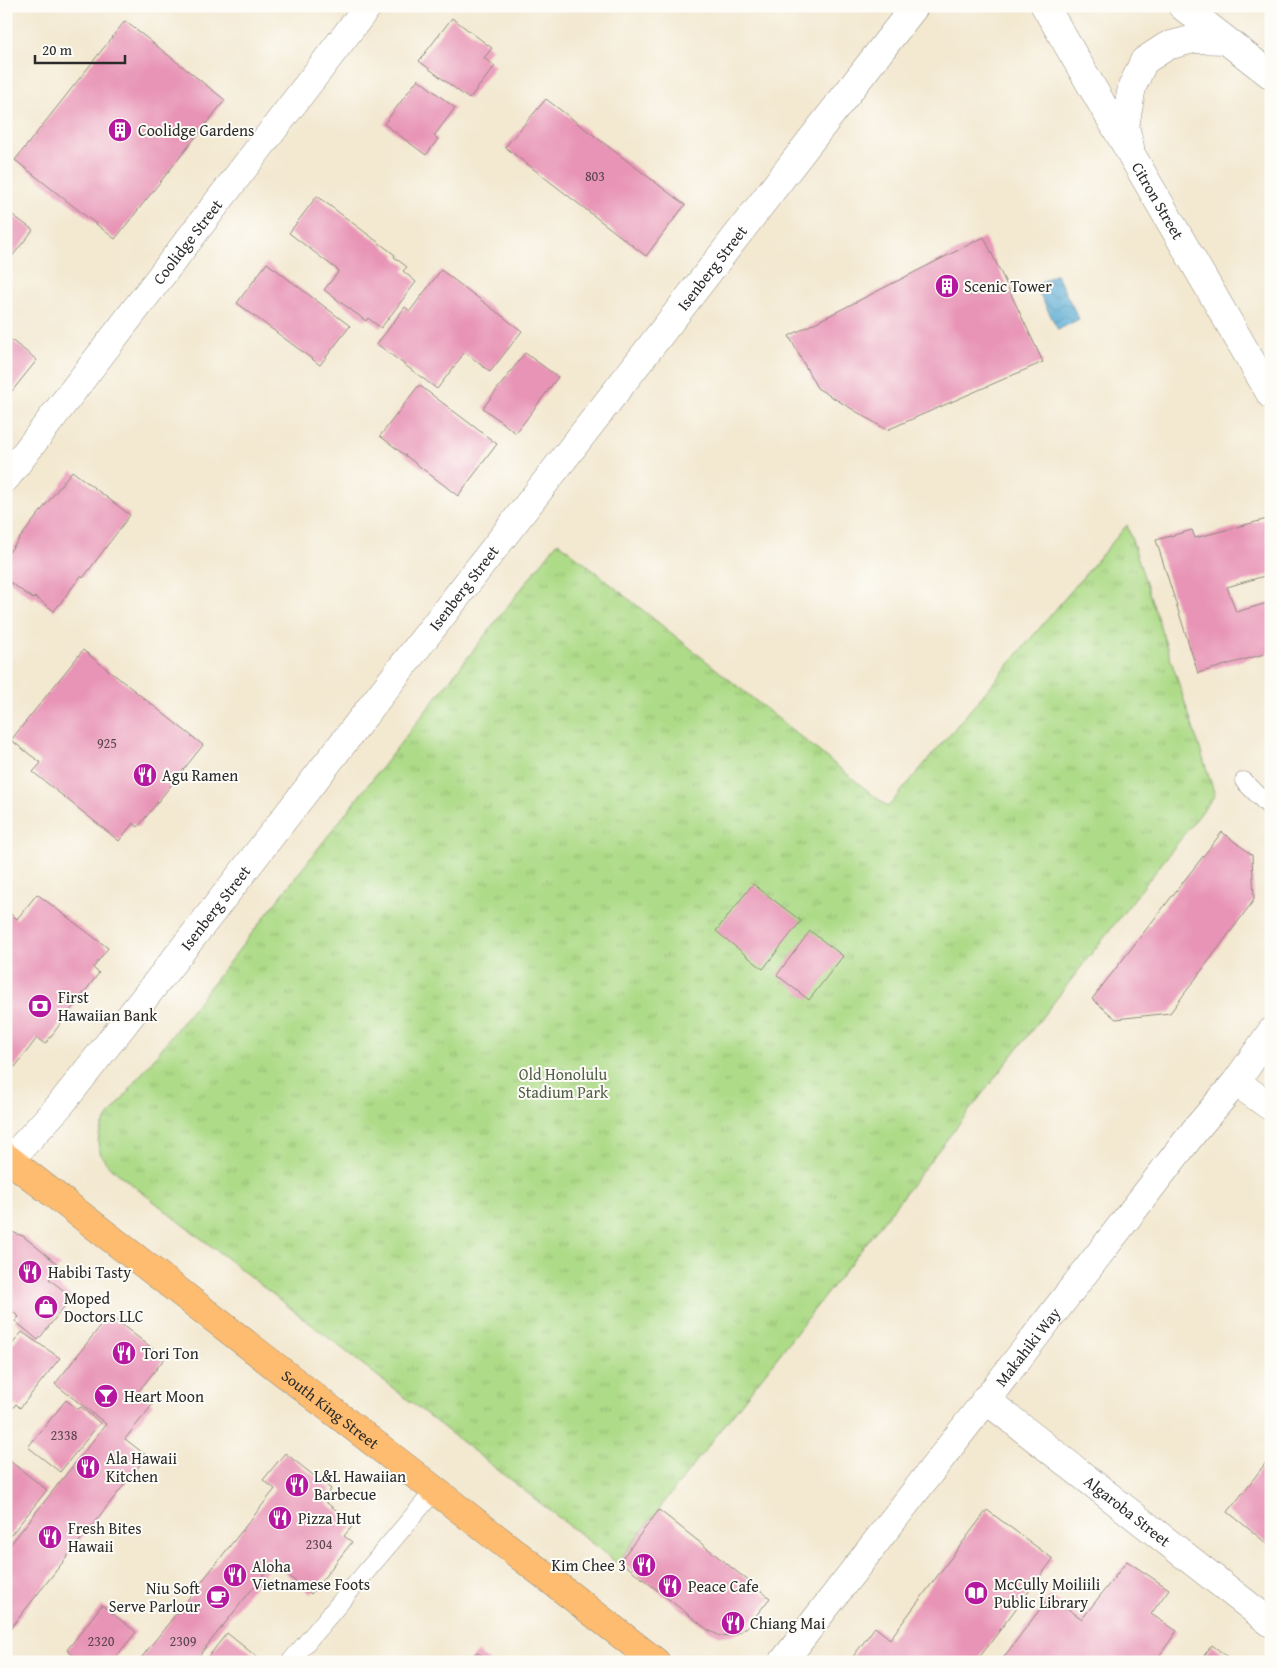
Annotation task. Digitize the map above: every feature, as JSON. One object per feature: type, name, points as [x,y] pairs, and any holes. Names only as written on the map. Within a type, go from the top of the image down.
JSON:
[{"type":"main road","name":"South King Street","points":[[7,1161],[656,1662]]},
{"type":"street","name":"Coolidge Street","points":[[6,478],[368,6]]},
{"type":"street","name":"Isenberg Street","points":[[7,1161],[61,1104],[915,6]]},
{"type":"street","name":"Citron Street","points":[[1044,6],[1271,395]]},
{"type":"street","points":[[1182,6],[1271,75]]},
{"type":"street","points":[[1133,159],[1125,126],[1132,88],[1144,61],[1168,46],[1194,39],[1225,40]]},
{"type":"street","name":"Makahiki Way","points":[[783,1662],[985,1398],[1196,1129],[1236,1082],[1271,1032]]},
{"type":"street","points":[[1236,1082],[1271,1107]]},
{"type":"street","name":"Algaroba Street","points":[[985,1398],[1271,1623]]},
{"type":"lane","points":[[1244,781],[1271,808]]},
{"type":"lane","points":[[290,1662],[435,1490]]},
{"type":"green space","name":"Old Honolulu Stadium Park","points":[[1127,525],[1215,795],[617,1563],[105,1162],[98,1143],[101,1131],[108,1117],[558,542],[888,807]]},
{"type":"water","points":[[1056,274],[1079,319],[1058,330],[1035,285]]},
{"type":"building","points":[[452,18],[492,48],[484,58],[495,66],[469,99],[419,61]]},
{"type":"building","name":"Coolidge Gardens","points":[[125,21],[225,100],[115,239],[15,160]]},
{"type":"building","points":[[418,79],[455,108],[434,136],[438,139],[426,155],[384,124]]},
{"type":"building","points":[[546,99],[685,205],[646,256],[505,147]]},
{"type":"building","points":[[317,196],[395,255],[394,257],[407,267],[403,271],[416,282],[381,328],[368,318],[366,321],[324,290],[339,271],[289,233]]},
{"type":"building","points":[[6,210],[33,230],[6,264]]},
{"type":"building","name":"Scenic Tower","points":[[984,237],[1043,362],[887,430],[817,388],[789,336]]},
{"type":"building","points":[[267,263],[350,326],[320,365],[237,303]]},
{"type":"building","points":[[441,270],[522,331],[490,372],[465,352],[437,389],[377,344],[405,307],[410,311]]},
{"type":"building","points":[[6,336],[37,360],[8,396],[6,395]]},
{"type":"building","points":[[525,353],[558,377],[516,433],[483,408]]},
{"type":"building","points":[[419,385],[497,444],[458,496],[380,436]]},
{"type":"building","points":[[72,471],[130,515],[83,578],[81,576],[54,611],[35,597],[33,599],[6,579],[6,556]]},
{"type":"building","points":[[1271,518],[1271,574],[1227,587],[1236,612],[1271,602],[1271,652],[1198,673],[1156,540],[1192,530],[1195,538]]},
{"type":"building","points":[[83,650],[203,745],[138,827],[133,823],[119,841],[33,772],[41,763],[11,740]]},
{"type":"building","points":[[1222,832],[1252,855],[1254,900],[1170,1013],[1116,1019],[1092,999]]},
{"type":"building","points":[[753,884],[801,921],[763,969],[716,931]]},
{"type":"building","name":"First Hawaiian Bank","points":[[37,894],[108,948],[93,968],[99,973],[45,1044],[37,1038],[15,1067],[6,1060],[6,911],[17,919]]},
{"type":"building","points":[[810,931],[843,956],[809,1000],[777,975]]},
{"type":"building","name":"Habibi Tasty","points":[[6,1230],[23,1236],[60,1266],[49,1279],[72,1297],[38,1340],[15,1321],[19,1317],[6,1306]]},
{"type":"building","points":[[109,1315],[165,1358],[138,1392],[153,1404],[125,1439],[147,1456],[6,1634],[6,1550],[106,1424],[55,1384]]},
{"type":"building","points":[[22,1332],[60,1358],[20,1408],[16,1404],[13,1408],[6,1403],[6,1352]]},
{"type":"building","points":[[66,1400],[78,1409],[81,1407],[100,1423],[60,1472],[28,1447]]},
{"type":"building","points":[[285,1453],[331,1489],[323,1500],[354,1524],[344,1536],[352,1542],[311,1594],[273,1563],[194,1662],[138,1662],[275,1489],[263,1480]]},
{"type":"building","points":[[1271,1456],[1271,1547],[1228,1512]]},
{"type":"building","points":[[6,1458],[47,1490],[6,1541]]},
{"type":"building","points":[[659,1510],[770,1598],[747,1627],[740,1632],[720,1636],[708,1630],[620,1561]]},
{"type":"building","name":"McCully Moiliili Public Library","points":[[987,1510],[1053,1559],[976,1662],[849,1662],[875,1627],[890,1639]]},
{"type":"building","points":[[1127,1561],[1169,1589],[1151,1614],[1177,1631],[1155,1662],[1000,1662],[1050,1596],[1082,1619]]},
{"type":"building","points":[[102,1605],[136,1632],[112,1662],[81,1662],[67,1650]]},
{"type":"building","points":[[227,1633],[263,1662],[204,1662]]},
{"type":"building","points":[[1212,1645],[1234,1662],[1199,1662]]},
{"type":"building","points":[[477,1652],[490,1662],[469,1662]]},
{"type":"place","name":"Coolidge Gardens","points":[[120,130]]},
{"type":"place","name":"Scenic Tower","points":[[947,286]]},
{"type":"place","name":"Agu Ramen","points":[[145,775]]},
{"type":"place","name":"First Hawaiian Bank","points":[[40,1006]]},
{"type":"place","name":"Habibi Tasty","points":[[30,1272]]},
{"type":"place","name":"Moped Doctors LLC","points":[[46,1307]]},
{"type":"place","name":"Tori Ton","points":[[124,1353]]},
{"type":"place","name":"Heart Moon","points":[[106,1396]]},
{"type":"place","name":"Ala Hawaii Kitchen","points":[[88,1467]]},
{"type":"place","name":"L&L Hawaiian Barbecue","points":[[297,1485]]},
{"type":"place","name":"Pizza Hut","points":[[280,1518]]},
{"type":"place","name":"Fresh Bites Hawaii","points":[[50,1537]]},
{"type":"place","name":"Kim Chee 3","points":[[644,1565]]},
{"type":"place","name":"Aloha Vietnamese Foots","points":[[235,1575]]},
{"type":"place","name":"Peace Cafe","points":[[670,1586]]},
{"type":"place","name":"McCully Moiliili Public Library","points":[[976,1593]]},
{"type":"place","name":"Niu Soft Serve Parlour","points":[[218,1597]]},
{"type":"place","name":"Chiang Mai","points":[[733,1623]]}]
